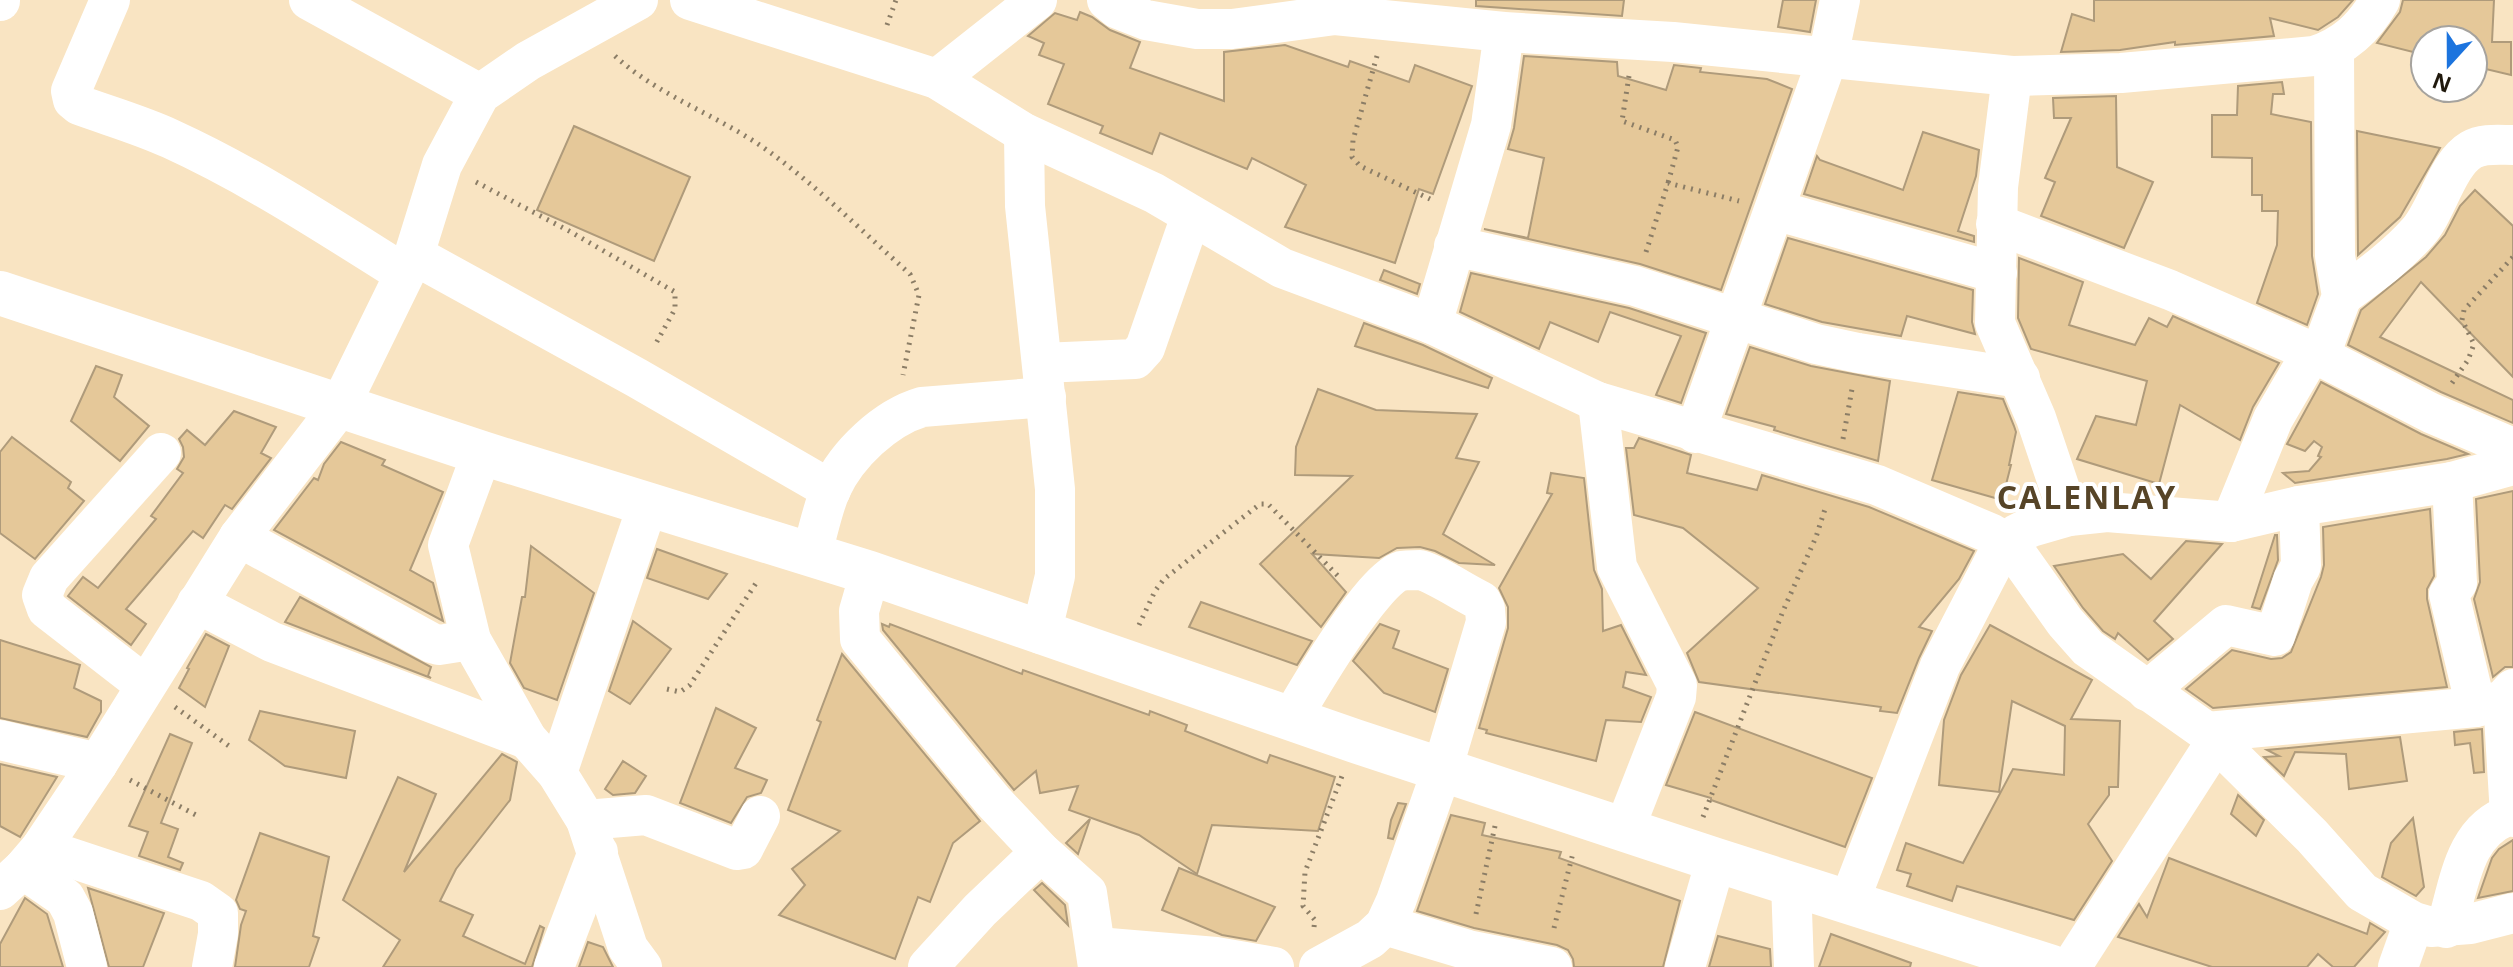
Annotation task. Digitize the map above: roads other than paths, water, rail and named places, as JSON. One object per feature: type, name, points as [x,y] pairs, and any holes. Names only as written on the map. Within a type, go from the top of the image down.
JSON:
[{"type":"main road","points":[[0,293],[482,453],[870,573],[1582,817],[2052,967]]},
{"type":"street","points":[[110,0],[71,91],[73,100],[79,105],[169,138],[218,163],[408,264],[637,378],[831,490]]},
{"type":"street","points":[[309,0],[480,94]]},
{"type":"street","points":[[21,869],[98,763],[239,537],[340,406],[408,264],[442,165],[480,94],[528,61],[638,0]]},
{"type":"street","points":[[690,0],[937,79],[1024,133],[1154,193],[1282,268],[1432,324],[1598,402],[1877,485],[2006,542],[2088,648],[2211,738],[2312,836],[2362,892],[2430,925],[2513,913]]},
{"type":"street","points":[[937,79],[1037,0]]},
{"type":"street","points":[[1107,0],[1118,9],[1146,20],[1197,29],[1232,29],[1271,12],[1341,7],[1387,20],[1504,32],[1636,38],[2012,76],[2121,73],[2314,56],[2334,49],[2359,31],[2380,0]]},
{"type":"street","points":[[1695,433],[1828,57],[1840,0]]},
{"type":"street","points":[[1432,324],[1491,125],[1504,32]]},
{"type":"street","points":[[2334,49],[2335,256],[2342,296]]},
{"type":"street","points":[[2012,76],[1998,187],[1995,323],[2020,378],[2069,516]]},
{"type":"street","points":[[1024,133],[1025,206],[1055,489],[1055,576],[1041,634]]},
{"type":"street","points":[[2231,522],[2273,419],[2316,354],[2342,296],[2395,256],[2420,230],[2457,164],[2470,151],[2489,145],[2513,145]]},
{"type":"street","points":[[1775,210],[1997,273]]},
{"type":"street","points":[[796,550],[842,469],[865,444],[905,412],[1141,356],[1191,216]]},
{"type":"street","points":[[1996,224],[2170,290],[2316,354],[2431,413],[2513,448]]},
{"type":"street","points":[[1458,231],[1793,337],[1858,353],[2020,378]]},
{"type":"street","points":[[1598,402],[1617,567],[1677,685],[1676,697],[1624,830]]},
{"type":"street","points":[[145,685],[47,609],[42,595],[49,578],[161,453]]},
{"type":"street","points":[[482,453],[448,545],[471,640],[527,739],[557,773],[592,836],[628,948],[642,967]]},
{"type":"street","points":[[1849,902],[1940,666],[2006,542],[2031,527],[2069,516],[2107,512],[2231,522],[2299,506],[2452,482],[2513,465]]},
{"type":"street","points":[[2398,967],[2430,925],[2477,837],[2496,819],[2512,816],[2497,699],[2449,594],[2457,583],[2452,482]]},
{"type":"street","points":[[557,773],[648,504]]},
{"type":"street","points":[[2147,691],[2226,625],[2275,636],[2293,580],[2301,566],[2299,506]]},
{"type":"street","points":[[239,537],[432,643],[439,645],[471,640]]},
{"type":"street","points":[[1291,719],[1314,679],[1366,605],[1400,571],[1421,570],[1481,601],[1486,622],[1442,770],[1385,925],[1370,939],[1316,951]]},
{"type":"street","points":[[870,573],[859,611],[860,639],[993,801],[1041,852],[1087,893],[1097,957],[1216,957],[1274,967]]},
{"type":"street","points":[[197,603],[272,642],[527,739]]},
{"type":"street","points":[[2211,738],[2497,699]]},
{"type":"street","points":[[2071,967],[2211,738]]},
{"type":"street","points":[[0,740],[98,763]]},
{"type":"street","points":[[592,836],[646,815],[737,850],[747,845],[760,816]]},
{"type":"street","points":[[554,967],[592,836]]},
{"type":"street","points":[[928,967],[980,910],[1041,852]]},
{"type":"street","points":[[1685,967],[1704,856]]},
{"type":"street","points":[[21,869],[65,898],[73,913],[87,967]]},
{"type":"street","points":[[21,869],[201,901],[218,913],[212,967]]},
{"type":"street","points":[[1791,883],[1794,967]]},
{"type":"street","points":[[1385,925],[1468,950],[1548,966]]},
{"type":"district","name":"CALENLAY","points":[[2087,496]]}]
